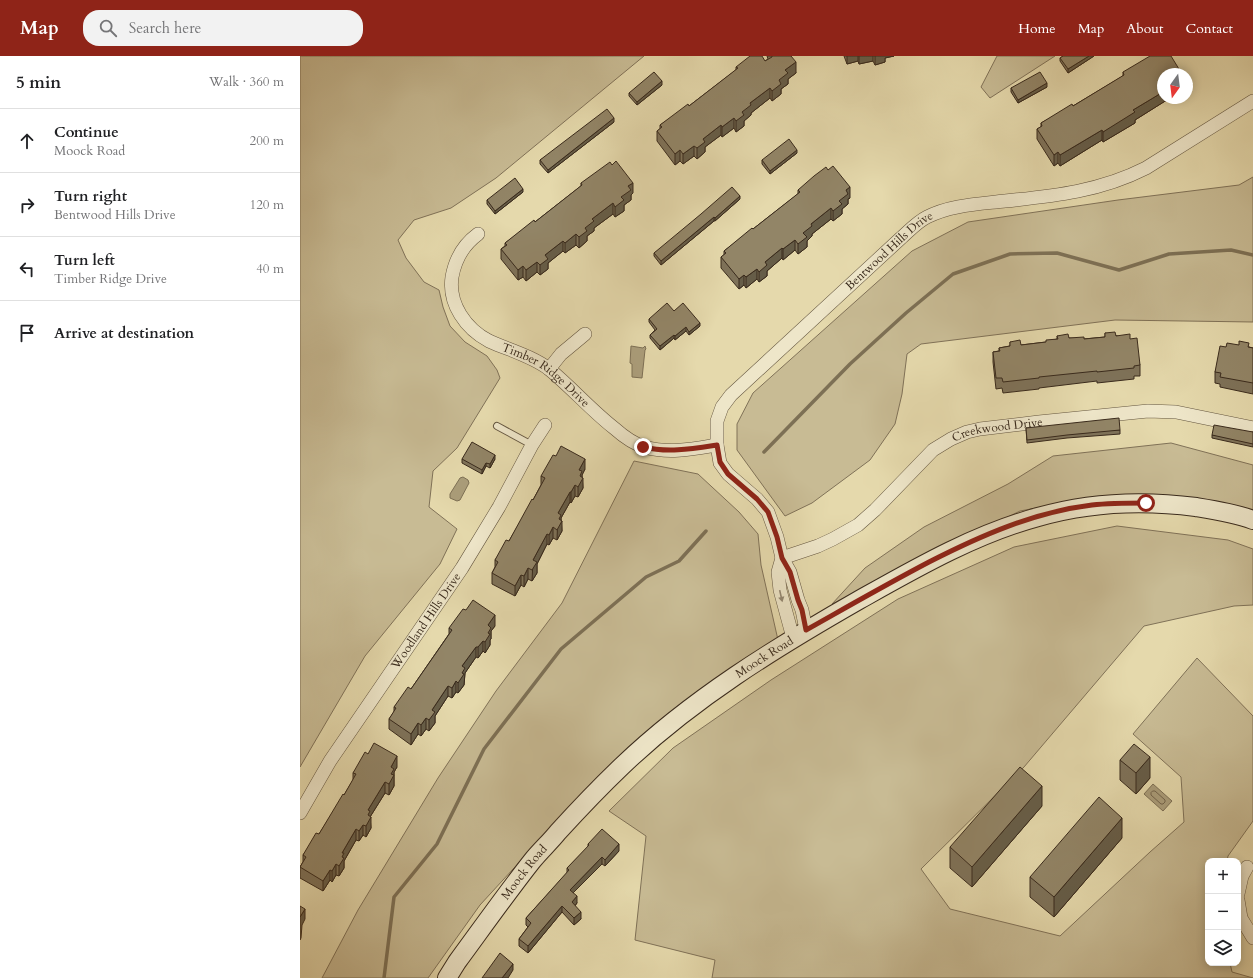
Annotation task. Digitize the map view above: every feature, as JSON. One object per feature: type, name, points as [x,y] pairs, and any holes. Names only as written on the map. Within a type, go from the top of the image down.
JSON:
[{"type":"main road","name":"Moock Road","points":[[447,978],[457,962],[533,860],[596,791],[660,731],[739,673],[800,634],[896,579],[958,548],[1008,527],[1038,516],[1092,505],[1146,503],[1168,504],[1217,510],[1253,520]]},
{"type":"street","name":"Bentwood Hills Drive","points":[[800,634],[802,610],[790,572],[782,558],[777,537],[768,512],[757,499],[728,474],[720,462],[717,445],[718,422],[722,407],[731,395],[915,225],[927,217],[942,211],[968,205],[1057,195],[1107,185],[1129,177],[1146,168],[1253,102]]},
{"type":"street","name":"Timber Ridge Drive","points":[[478,234],[465,246],[456,261],[451,285],[458,313],[472,328],[488,340],[529,357],[548,369],[609,424],[631,441],[643,447],[657,450],[686,450],[717,445]]},
{"type":"street","points":[[548,369],[561,354],[585,334]]},
{"type":"street","name":"Creekwood Drive","points":[[782,558],[818,546],[858,524],[875,510],[933,450],[951,439],[967,432],[1038,422],[1148,411],[1176,412],[1253,428]]},
{"type":"street","name":"Woodland Hills Drive","points":[[300,813],[330,761],[462,568],[499,507],[532,446],[546,425]]},
{"type":"street","points":[[1241,880],[1246,867]]},
{"type":"street","points":[[1241,918],[1253,938]]},
{"type":"lane","points":[[497,426],[532,446]]},
{"type":"shaded area","points":[[300,56],[644,56],[496,178],[451,208],[414,220],[398,240],[406,258],[424,282],[439,290],[450,326],[465,342],[487,356],[497,370],[500,378],[457,448],[433,471],[429,507],[457,529],[440,564],[365,656],[300,767]]},
{"type":"shaded area","points":[[997,56],[1055,56],[990,98],[981,87]]},
{"type":"shaded area","points":[[1253,177],[1253,322],[1115,320],[921,344],[907,354],[902,394],[895,424],[870,460],[812,503],[785,516],[737,450],[737,424],[753,393],[912,251],[968,222],[1118,200],[1239,185]]},
{"type":"shaded area","points":[[1171,443],[1253,465],[1253,512],[1079,500],[1020,511],[832,604],[865,568],[924,527],[1008,484],[1053,456]]},
{"type":"shaded area","points":[[634,461],[698,474],[739,512],[758,534],[761,565],[778,640],[664,717],[594,781],[480,905],[428,978],[322,978],[358,910],[438,778],[496,691],[562,603]]},
{"type":"shaded area","points":[[1117,526],[1228,540],[1253,549],[1253,605],[1234,606],[1144,626],[1024,767],[921,869],[950,909],[1060,936],[1184,822],[1181,777],[1133,734],[1197,658],[1253,716],[1253,821],[1228,858],[1205,858],[1205,966],[1231,966],[1232,972],[1253,978],[712,978],[715,960],[635,940],[646,836],[609,811],[673,748],[771,680],[898,599],[1014,547]]},
{"type":"water","points":[[631,346],[643,348],[645,346],[646,349],[642,378],[632,377],[632,364],[630,363]]},
{"type":"water","points":[[463,477],[468,480],[469,483],[460,500],[457,501],[450,498],[450,494],[460,478]]},
{"type":"water","points":[[1153,784],[1172,801],[1163,811],[1144,794]]},
{"type":"building","points":[[750,56],[762,56],[765,61],[772,56],[791,56],[796,62],[785,70],[788,73],[779,80],[781,84],[772,91],[770,88],[750,103],[751,105],[742,112],[744,115],[736,121],[734,118],[722,127],[721,125],[703,139],[705,142],[697,148],[694,146],[683,154],[680,150],[675,154],[657,131],[662,127],[660,125],[688,104],[689,106],[738,68],[736,67]]},
{"type":"building","points":[[1063,56],[1089,56],[1068,69],[1060,58]]},
{"type":"building","points":[[1150,56],[1171,56],[1178,68],[1157,68],[1157,96],[1133,110],[1135,112],[1103,132],[1102,130],[1060,155],[1058,152],[1054,155],[1037,129],[1042,126],[1041,123],[1072,104],[1073,106],[1124,75],[1123,72]]},
{"type":"building","points":[[654,72],[662,81],[637,102],[629,93]]},
{"type":"building","points":[[1040,72],[1047,83],[1018,100],[1011,88]]},
{"type":"building","points":[[607,109],[614,118],[548,170],[540,160]]},
{"type":"building","points":[[789,139],[797,150],[770,171],[762,160]]},
{"type":"building","points":[[616,161],[633,183],[628,186],[631,190],[621,197],[624,200],[615,207],[613,203],[592,219],[594,221],[585,228],[587,231],[579,237],[576,234],[565,243],[563,241],[545,255],[548,259],[540,265],[537,262],[526,270],[523,266],[518,270],[501,249],[507,245],[505,243],[534,220],[535,222],[582,185],[581,183],[610,162],[612,165]]},
{"type":"building","points":[[833,166],[850,187],[846,190],[848,194],[839,201],[842,204],[833,211],[831,208],[811,224],[812,226],[803,233],[807,237],[798,244],[795,240],[783,249],[782,248],[765,262],[767,265],[759,272],[757,269],[746,277],[744,275],[739,279],[721,257],[726,253],[724,251],[800,192],[798,190],[814,176],[826,167],[828,170]]},
{"type":"building","points":[[515,178],[523,189],[495,211],[487,200]]},
{"type":"building","points":[[732,187],[740,196],[661,261],[654,253]]},
{"type":"building","points":[[667,303],[674,311],[683,303],[700,323],[689,332],[686,327],[660,346],[650,335],[657,329],[649,319]]},
{"type":"building","points":[[1115,332],[1116,336],[1130,334],[1130,339],[1137,338],[1140,365],[1134,366],[1134,368],[1003,382],[1002,378],[996,378],[993,352],[1000,351],[999,348],[1010,346],[1010,342],[1020,340],[1021,345],[1046,342],[1046,340],[1058,339],[1057,336],[1068,334],[1069,338],[1084,337],[1084,339],[1105,337],[1105,333]]},
{"type":"building","points":[[1239,341],[1249,343],[1248,347],[1253,348],[1253,383],[1220,377],[1221,373],[1215,372],[1220,346],[1226,347],[1227,343],[1239,345]]},
{"type":"building","points":[[1119,418],[1120,430],[1027,440],[1026,428]]},
{"type":"building","points":[[1214,425],[1253,432],[1253,444],[1212,435]]},
{"type":"building","points":[[472,442],[495,455],[490,464],[486,463],[482,470],[462,459]]},
{"type":"building","points":[[561,446],[585,459],[579,470],[582,471],[580,476],[583,478],[578,487],[575,485],[570,492],[558,513],[561,515],[559,519],[562,521],[557,530],[553,527],[549,535],[547,534],[533,560],[537,562],[532,570],[528,568],[524,576],[521,575],[515,586],[492,573],[498,562],[495,560],[506,540],[509,541],[532,499],[533,500],[545,478],[541,476],[553,455],[556,456]]},
{"type":"building","points":[[473,600],[495,615],[488,625],[491,628],[488,633],[490,634],[485,642],[483,641],[478,647],[476,647],[462,666],[465,668],[462,673],[464,674],[458,683],[456,681],[452,688],[448,686],[432,710],[435,712],[429,720],[426,718],[421,725],[418,723],[411,734],[389,719],[396,708],[394,707],[408,687],[411,689],[452,630],[449,628],[463,609],[466,610]]},
{"type":"building","points":[[374,743],[397,756],[391,767],[394,769],[391,774],[394,775],[389,784],[385,782],[368,810],[370,811],[368,815],[371,817],[366,826],[363,825],[359,831],[356,829],[342,853],[344,853],[342,857],[344,858],[339,866],[336,864],[323,881],[300,867],[306,857],[303,855],[316,833],[319,834],[343,794],[344,795],[356,774],[353,773],[365,752],[368,754]]},
{"type":"building","points":[[1134,744],[1150,757],[1136,773],[1120,760]]},
{"type":"building","points":[[1020,767],[1042,786],[972,867],[950,847]]},
{"type":"building","points":[[1099,797],[1122,818],[1054,897],[1030,877]]},
{"type":"building","points":[[602,829],[619,844],[605,860],[602,857],[570,890],[577,896],[572,902],[581,912],[574,918],[562,906],[528,946],[519,939],[531,923],[526,918],[569,870],[567,868]]},
{"type":"building","points":[[300,906],[305,909],[300,917]]},
{"type":"building","points":[[500,953],[513,964],[502,978],[482,978]]},
{"type":"waterway","points":[[764,452],[850,364],[906,313],[953,274],[1010,254],[1057,253],[1119,270],[1169,254],[1231,250],[1253,255]]},
{"type":"waterway","points":[[384,978],[394,897],[437,844],[484,749],[561,649],[646,577],[679,561],[706,531]]},
{"type":"route","points":[[643,447],[668,451],[717,445],[720,462],[728,474],[757,499],[768,512],[777,537],[782,558],[790,572],[802,610],[806,630],[896,579],[958,548],[1008,527],[1038,516],[1092,505],[1146,503]]}]
